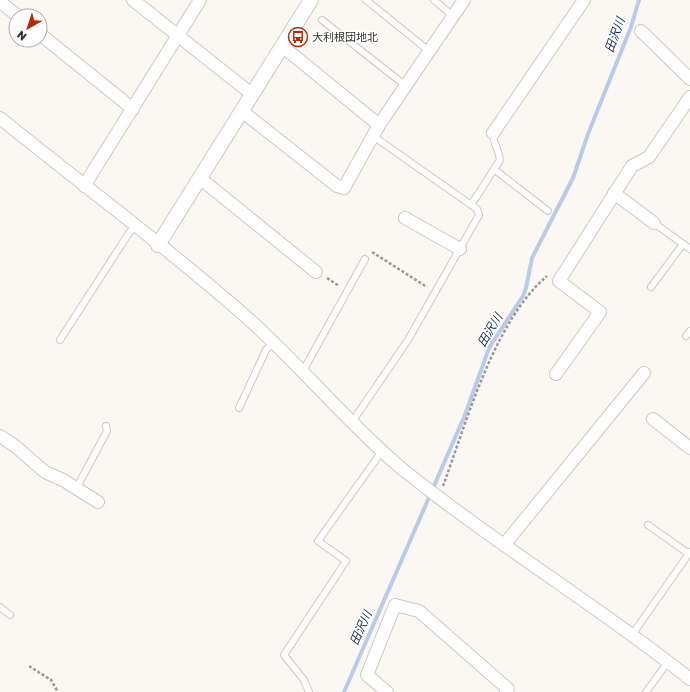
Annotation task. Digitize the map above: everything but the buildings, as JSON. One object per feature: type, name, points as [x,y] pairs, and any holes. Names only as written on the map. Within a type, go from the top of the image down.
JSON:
[{"type":"street","points":[[133,0],[252,95]]},
{"type":"street","points":[[84,186],[200,0]]},
{"type":"street","points":[[158,245],[201,179],[311,0]]},
{"type":"street","points":[[242,112],[340,188],[346,187],[379,125],[464,0]]},
{"type":"street","points":[[493,133],[584,0]]},
{"type":"street","points":[[0,2],[8,8]]},
{"type":"street","points":[[641,32],[690,79]]},
{"type":"street","points":[[48,40],[133,109]]},
{"type":"street","points":[[282,47],[296,56],[379,125]]},
{"type":"street","points":[[556,374],[600,312],[559,281],[634,164],[648,157],[690,97]]},
{"type":"street","points":[[1,122],[135,226],[243,314],[303,371],[382,451],[439,497],[504,545],[632,635],[690,679]]},
{"type":"street","points":[[201,179],[316,272]]},
{"type":"street","points":[[614,193],[654,223]]},
{"type":"street","points":[[405,218],[460,249]]},
{"type":"street","points":[[504,545],[644,373]]},
{"type":"street","points":[[653,419],[690,448]]},
{"type":"street","points":[[0,436],[15,446],[45,472],[98,502]]},
{"type":"street","points":[[387,692],[367,675],[395,605],[420,611],[508,689],[506,692]]},
{"type":"lane","points":[[366,0],[429,52]]},
{"type":"lane","points":[[434,0],[454,16]]},
{"type":"lane","points":[[322,20],[406,86]]},
{"type":"lane","points":[[471,205],[495,170],[500,160],[499,152],[494,142],[493,133]]},
{"type":"lane","points":[[352,422],[408,340],[479,215],[477,209],[373,136]]},
{"type":"lane","points":[[495,170],[548,211]]},
{"type":"lane","points":[[654,223],[690,249]]},
{"type":"lane","points":[[60,340],[135,226]]},
{"type":"lane","points":[[651,287],[683,244]]},
{"type":"lane","points":[[303,371],[365,259]]},
{"type":"lane","points":[[239,408],[266,350],[273,342]]},
{"type":"lane","points":[[76,489],[107,431],[106,426]]},
{"type":"lane","points":[[309,692],[304,680],[284,655],[346,561],[318,541],[382,451]]},
{"type":"lane","points":[[632,635],[689,553],[648,525]]},
{"type":"lane","points":[[0,608],[10,615]]},
{"type":"lane","points":[[646,692],[668,662]]},
{"type":"path","points":[[365,259],[372,252],[379,255],[436,292]]},
{"type":"path","points":[[439,497],[498,342],[534,288],[552,272],[557,270],[563,273]]},
{"type":"path","points":[[316,272],[334,282],[346,293]]},
{"type":"path","points":[[29,666],[51,680],[58,692]]},
{"type":"waterway","name":"田沢川","points":[[344,692],[465,415],[489,348],[523,296],[532,258],[573,178],[588,134],[631,27],[639,0]]},
{"type":"place","name":"大利根団地北","points":[[298,37]]}]
